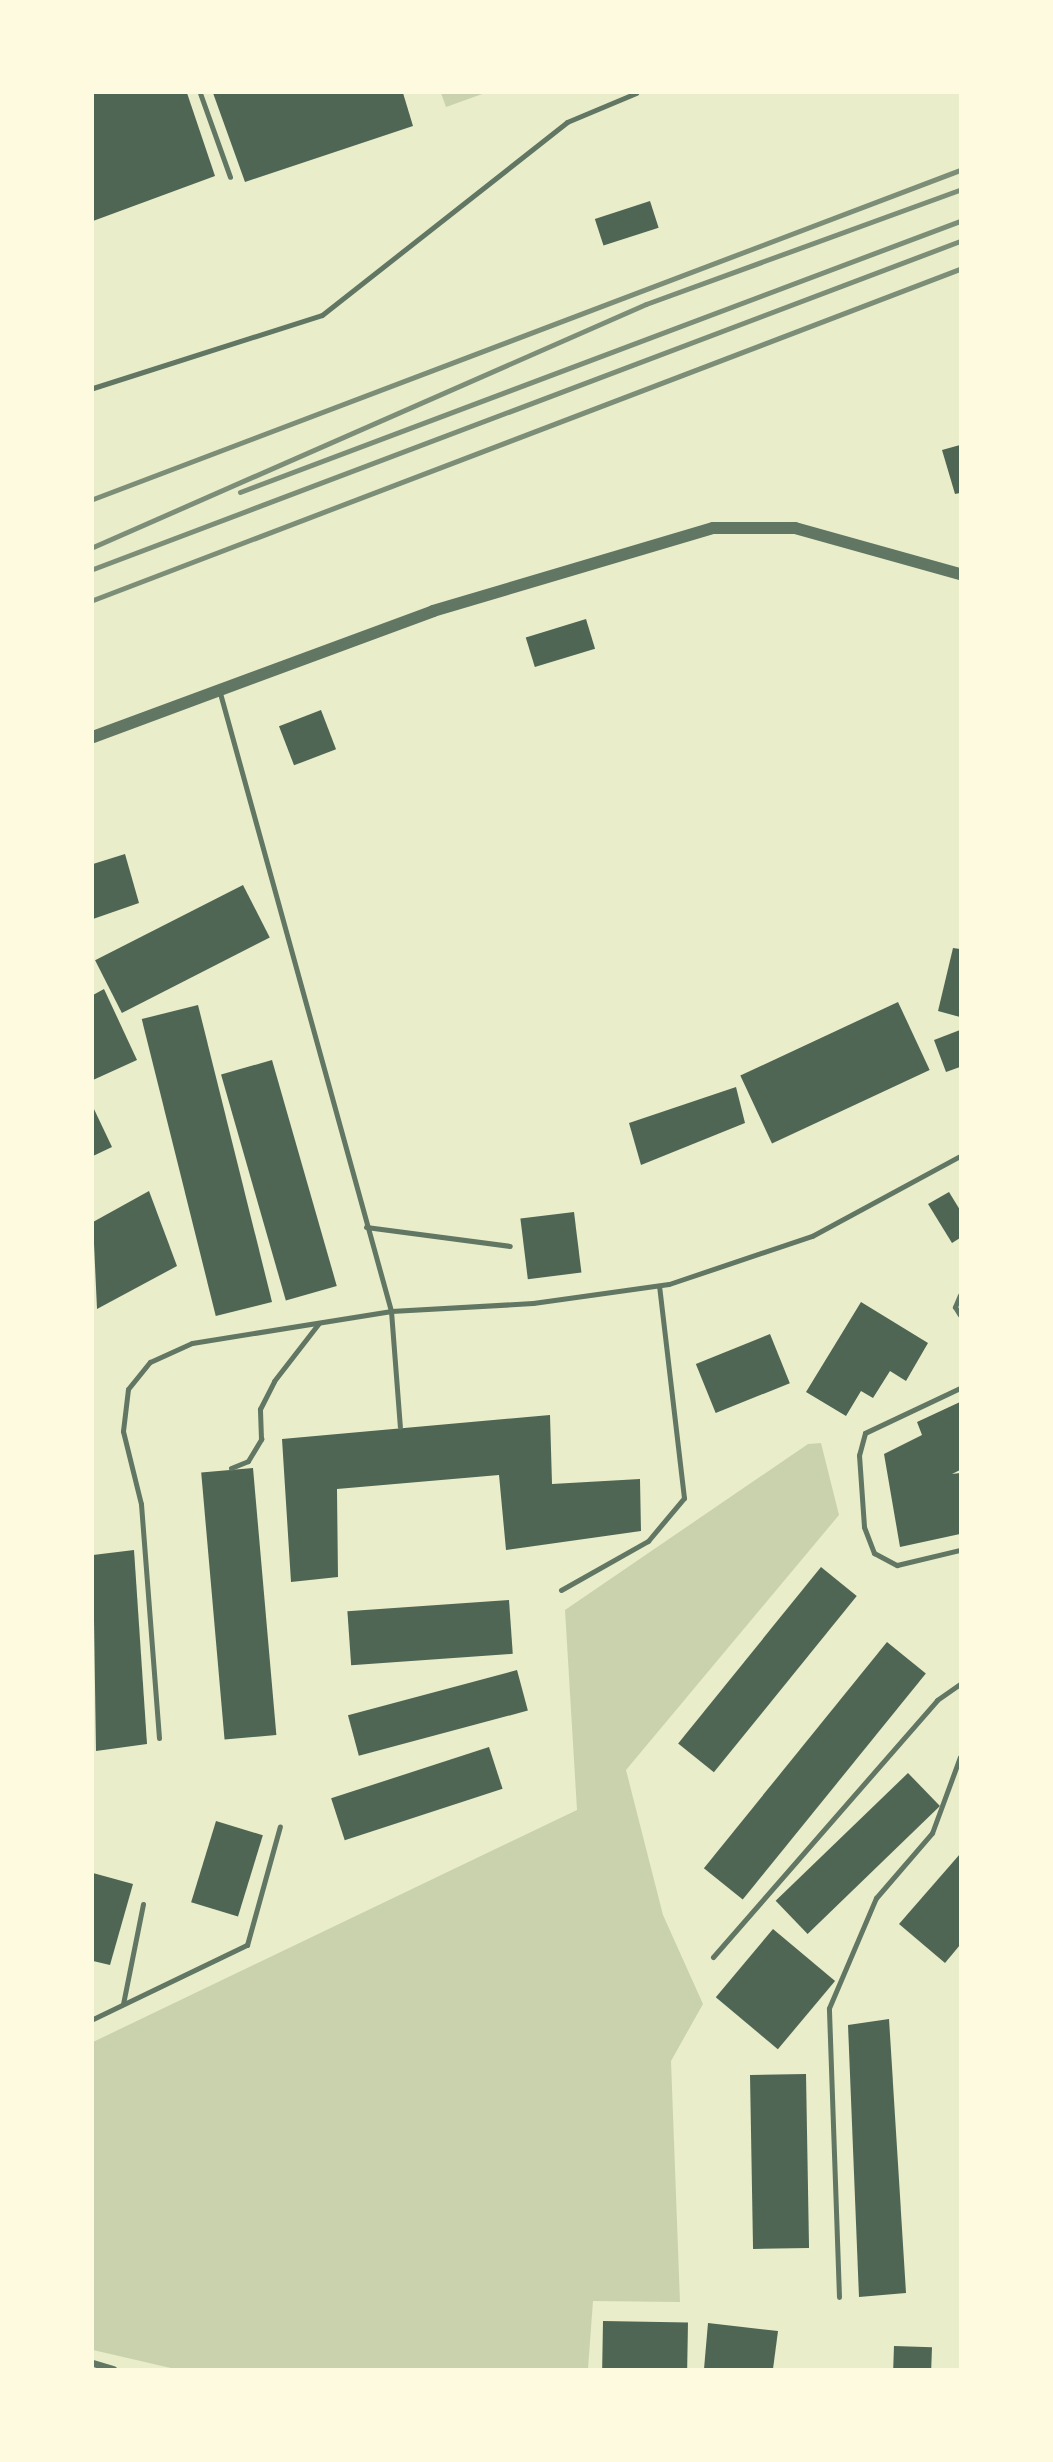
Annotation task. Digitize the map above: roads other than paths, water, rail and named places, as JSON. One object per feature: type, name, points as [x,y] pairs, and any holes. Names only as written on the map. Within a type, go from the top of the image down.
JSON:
[{"type":"street","points":[[93,737],[433,611],[713,528],[795,528],[960,574]]},
{"type":"street","points":[[93,2363],[113,2369]]},
{"type":"lane","points":[[200,93],[230,177]]},
{"type":"lane","points":[[93,388],[322,315],[567,122],[636,93]]},
{"type":"lane","points":[[220,692],[281,898],[366,1227],[391,1311],[400,1427]]},
{"type":"lane","points":[[159,1738],[141,1504],[123,1432],[128,1389],[150,1362],[192,1343],[391,1311],[533,1303],[659,1286],[811,1236],[960,1156]]},
{"type":"lane","points":[[366,1227],[510,1246]]},
{"type":"lane","points":[[561,1590],[648,1541],[684,1498],[659,1286]]},
{"type":"lane","points":[[960,1296],[955,1307],[960,1315]]},
{"type":"lane","points":[[231,1468],[248,1461],[261,1439],[260,1409],[274,1381],[319,1323]]},
{"type":"lane","points":[[960,1388],[865,1433],[859,1455],[864,1527],[874,1553],[897,1565],[960,1550]]},
{"type":"lane","points":[[713,1957],[937,1700],[960,1684]]},
{"type":"lane","points":[[839,2297],[829,2008],[876,1898],[932,1833],[960,1758]]},
{"type":"lane","points":[[93,2019],[247,1945],[280,1826]]},
{"type":"lane","points":[[123,2004],[143,1904]]},
{"type":"railway","points":[[93,499],[960,170]]},
{"type":"railway","points":[[93,547],[646,304],[960,190]]},
{"type":"railway","points":[[240,492],[960,221]]},
{"type":"railway","points":[[93,569],[960,241]]},
{"type":"railway","points":[[93,600],[960,269]]}]
